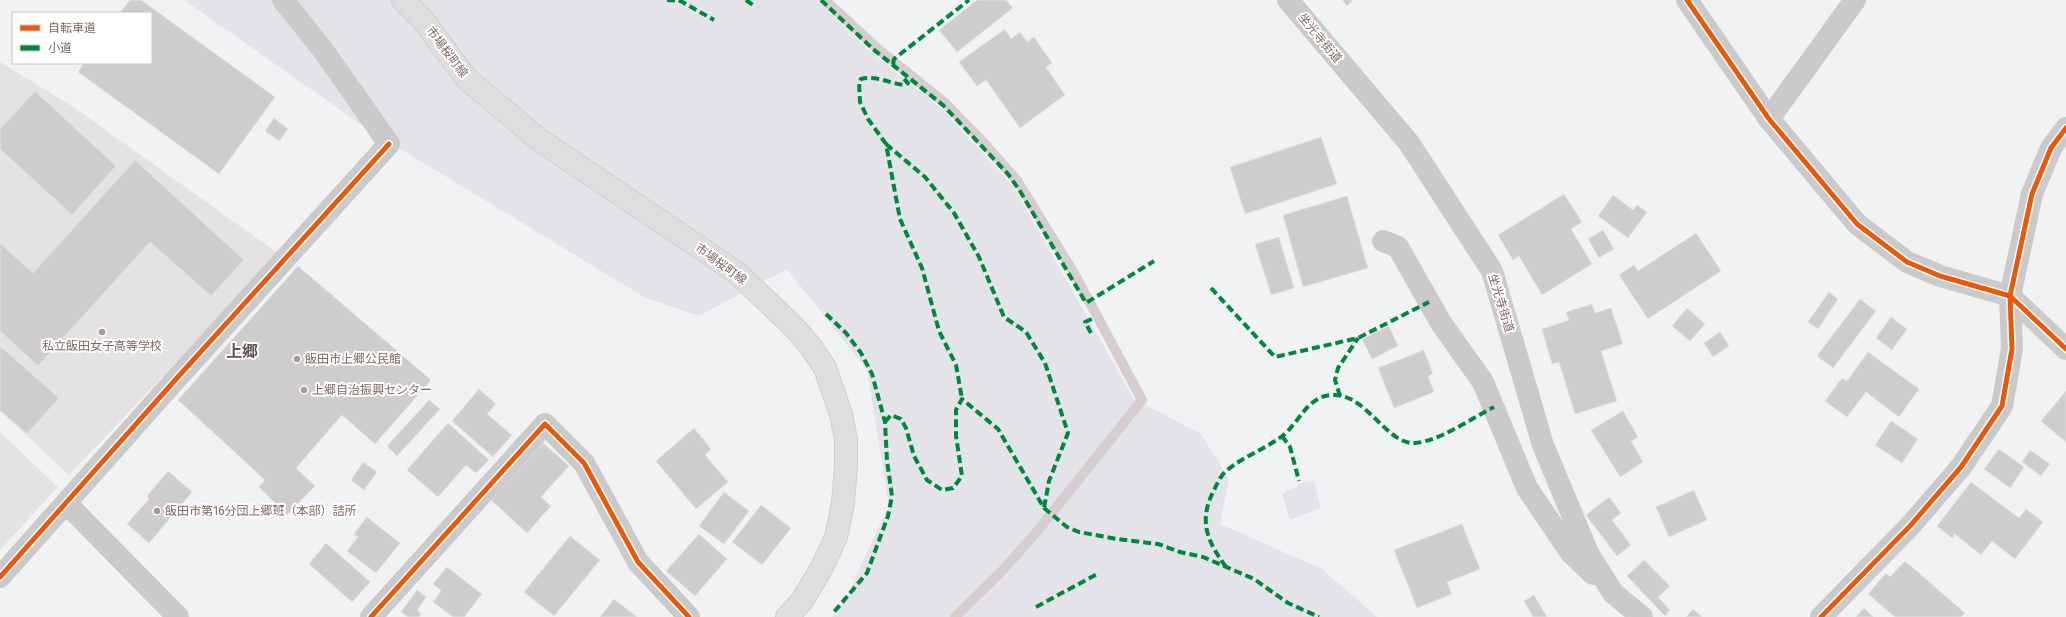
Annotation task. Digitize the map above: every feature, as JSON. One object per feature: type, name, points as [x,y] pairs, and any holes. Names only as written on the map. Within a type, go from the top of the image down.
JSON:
[{"type":"main road","name":"市場桜町線","points":[[403,0],[423,20],[466,78],[538,139],[736,272],[794,327],[811,347],[825,368],[841,414],[846,440],[846,466],[843,503],[836,537],[822,569],[802,601],[786,617]]},
{"type":"street","points":[[0,577],[389,144],[322,50],[283,0]]},
{"type":"street","name":"坐光寺街道","points":[[1288,0],[1409,143],[1492,271],[1543,445],[1588,553],[1613,592],[1642,617]]},
{"type":"street","points":[[1687,0],[1769,119],[1857,224],[1907,262],[1940,276],[2010,296],[2066,349]]},
{"type":"street","points":[[1769,119],[1855,0]]},
{"type":"street","points":[[1821,617],[1893,546],[1961,467],[2002,406],[2012,349],[2010,296],[2032,194],[2051,148],[2066,128]]},
{"type":"street","points":[[1383,241],[1398,247],[1441,323],[1483,382],[1528,488],[1571,553],[1613,592]]},
{"type":"street","points":[[371,617],[545,424],[584,463],[638,562],[689,617]]},
{"type":"street","points":[[66,503],[178,617]]},
{"type":"shaded area","points":[[184,0],[818,0],[866,48],[942,109],[1013,186],[1134,399],[1201,434],[1229,479],[1220,524],[1322,569],[1377,617],[832,617],[845,600],[889,505],[867,370],[787,269],[699,316],[644,297],[366,128]]},
{"type":"shaded area","name":"私立飯田女子高等学校","points":[[0,62],[75,108],[279,254],[69,475],[0,411]]},
{"type":"shaded area","points":[[0,432],[58,487],[0,550]]},
{"type":"shaded area","points":[[1314,481],[1321,508],[1290,520],[1282,494],[1304,482]]},
{"type":"building","points":[[130,0],[141,0],[275,97],[219,174],[78,72],[83,64],[152,64],[152,12],[121,12]]},
{"type":"building","points":[[977,0],[1006,0],[1013,8],[957,52],[939,30]]},
{"type":"building","points":[[1342,0],[1353,0],[1347,6]]},
{"type":"building","points":[[1005,29],[1011,39],[1020,32],[1027,42],[1034,37],[1052,63],[1046,67],[1065,95],[1020,128],[986,80],[977,86],[959,62]]},
{"type":"building","points":[[35,91],[116,166],[72,215],[0,149],[0,129]]},
{"type":"building","points":[[274,118],[288,129],[279,141],[265,131]]},
{"type":"building","points":[[1321,137],[1337,184],[1245,214],[1230,167]]},
{"type":"building","points":[[135,160],[244,260],[211,296],[150,242],[38,366],[0,331],[0,243],[33,273]]},
{"type":"building","points":[[1564,194],[1582,222],[1571,229],[1592,264],[1542,295],[1519,256],[1513,260],[1498,235]]},
{"type":"building","points":[[1613,195],[1633,210],[1637,205],[1647,212],[1628,238],[1598,216]]},
{"type":"building","points":[[1347,196],[1368,268],[1303,287],[1283,215]]},
{"type":"building","points":[[1603,230],[1614,249],[1599,258],[1588,239]]},
{"type":"building","points":[[1696,233],[1721,271],[1648,319],[1619,275],[1634,265],[1638,271]]},
{"type":"building","points":[[1279,237],[1294,288],[1271,295],[1255,244]]},
{"type":"building","name":"上郷自治振興センター","points":[[298,266],[431,380],[375,444],[342,415],[296,468],[315,486],[287,515],[259,487],[265,480],[178,400]]},
{"type":"building","points":[[1829,292],[1838,299],[1818,329],[1808,322]]},
{"type":"building","points":[[1860,299],[1876,311],[1833,368],[1817,356]]},
{"type":"building","points":[[1592,304],[1595,313],[1611,308],[1623,344],[1601,351],[1617,401],[1575,414],[1559,362],[1552,364],[1542,329],[1569,320],[1566,312]]},
{"type":"building","points":[[1687,308],[1705,324],[1690,341],[1672,326]]},
{"type":"building","points":[[1891,317],[1907,329],[1892,350],[1876,338]]},
{"type":"building","points":[[1389,326],[1398,346],[1372,359],[1362,339]]},
{"type":"building","points":[[1720,332],[1729,346],[1713,357],[1704,343]]},
{"type":"building","points":[[0,346],[59,398],[27,434],[0,410]]},
{"type":"building","points":[[1424,350],[1433,374],[1428,376],[1434,392],[1394,408],[1378,368]]},
{"type":"building","points":[[1868,352],[1919,389],[1899,417],[1866,392],[1847,417],[1825,401],[1842,378],[1847,381]]},
{"type":"building","points":[[479,389],[496,404],[487,414],[512,435],[493,457],[452,421]]},
{"type":"building","points":[[2066,391],[2066,442],[2041,421]]},
{"type":"building","points":[[429,400],[440,409],[397,456],[387,446]]},
{"type":"building","points":[[1623,411],[1638,437],[1631,441],[1643,462],[1620,477],[1591,430]]},
{"type":"building","points":[[1891,421],[1918,439],[1902,463],[1875,445]]},
{"type":"building","points":[[448,423],[489,460],[476,473],[466,465],[438,497],[407,470]]},
{"type":"building","points":[[694,428],[711,449],[705,455],[728,482],[696,509],[656,461]]},
{"type":"building","points":[[543,443],[569,466],[541,497],[551,506],[527,533],[491,500]]},
{"type":"building","points":[[1999,449],[2024,467],[2010,488],[1984,469]]},
{"type":"building","points":[[2030,450],[2050,464],[2041,476],[2022,462]]},
{"type":"building","points":[[363,462],[377,472],[364,490],[351,480]]},
{"type":"building","name":"飯田市第16分団上郷班（本部）詰所","points":[[168,471],[192,492],[149,543],[127,524],[149,499],[147,496]]},
{"type":"building","points":[[1971,482],[2019,518],[2026,509],[2043,522],[2015,559],[1992,541],[1981,555],[1955,534],[1952,538],[1937,526]]},
{"type":"building","points":[[1694,490],[1707,520],[1669,537],[1656,507]]},
{"type":"building","points":[[724,492],[749,511],[724,544],[699,526]]},
{"type":"building","points":[[1609,497],[1621,513],[1612,520],[1631,545],[1617,556],[1586,515]]},
{"type":"building","points":[[761,505],[791,528],[762,565],[732,542]]},
{"type":"building","points":[[367,517],[400,543],[376,573],[347,551],[358,537],[354,534]]},
{"type":"building","points":[[1462,524],[1480,569],[1447,582],[1452,594],[1417,608],[1394,550]]},
{"type":"building","points":[[699,534],[727,559],[695,596],[666,571]]},
{"type":"building","points":[[570,536],[600,560],[554,616],[524,592]]},
{"type":"building","points":[[326,543],[370,582],[352,602],[309,564]]},
{"type":"building","points":[[1644,560],[1670,586],[1658,597],[1670,610],[1665,616],[1627,576]]},
{"type":"building","points":[[1905,561],[1965,613],[1961,617],[1895,617],[1868,594],[1886,573],[1890,577]]},
{"type":"building","points":[[447,567],[482,594],[464,617],[453,617],[433,602],[441,591],[433,584]]},
{"type":"building","points":[[417,590],[426,597],[417,610],[421,614],[419,617],[408,617],[401,612]]},
{"type":"building","points":[[1534,595],[1547,617],[1533,617],[1524,601]]},
{"type":"building","points":[[614,599],[637,617],[600,617]]},
{"type":"building","points":[[1864,608],[1873,617],[1856,617]]},
{"type":"building","points":[[1693,609],[1702,617],[1686,617]]},
{"type":"waterway","points":[[825,0],[879,50],[945,103],[985,144],[1018,182],[1074,273],[1142,400],[1035,534],[1002,571],[955,617]]},
{"type":"marked path","points":[[667,0],[681,1]]},
{"type":"marked path","points":[[679,0],[714,20]]},
{"type":"marked path","points":[[746,0],[753,5]]},
{"type":"marked path","points":[[821,0],[873,49],[944,106],[1008,174],[1020,191],[1086,303],[1154,261]]},
{"type":"marked path","points":[[893,64],[894,59],[969,0]]},
{"type":"marked path","points":[[904,79],[908,83],[906,85],[873,78],[861,79],[859,82],[860,102],[868,119],[886,144],[900,219],[922,268],[939,331],[956,365],[962,399]]},
{"type":"marked path","points":[[886,144],[925,177],[954,213],[979,257],[1004,317],[1026,332],[1045,363],[1068,433],[1049,481],[1044,508]]},
{"type":"marked path","points":[[1211,288],[1275,357],[1358,338],[1429,302]]},
{"type":"marked path","points":[[826,314],[846,333],[861,353],[872,374],[885,422],[887,461],[892,496],[888,516],[867,573],[834,612]]},
{"type":"marked path","points":[[1091,333],[1085,322],[1094,318]]},
{"type":"marked path","points":[[1340,396],[1335,380],[1338,368],[1358,338]]},
{"type":"marked path","points":[[1226,567],[1210,539],[1206,521],[1206,511],[1217,483],[1225,472],[1287,432],[1303,412],[1315,401],[1322,397],[1331,395],[1343,396],[1365,409],[1395,436],[1404,441],[1415,443],[1445,434],[1494,407]]},
{"type":"marked path","points":[[885,422],[891,415],[901,419],[906,428],[914,456],[927,480],[942,490],[953,488],[962,476],[956,436],[956,410],[962,399],[998,429],[1044,508],[1067,527],[1079,532],[1117,539],[1158,544],[1180,552],[1203,557],[1254,579],[1288,603],[1319,617]]},
{"type":"marked path","points":[[1282,436],[1290,447],[1299,481]]},
{"type":"marked path","points":[[1036,607],[1099,573]]},
{"type":"cycle path","points":[[1687,0],[1769,119],[1857,224],[1907,262],[1940,276],[2010,296],[2066,349]]},
{"type":"cycle path","points":[[1821,617],[1910,526],[1961,467],[2002,406],[2012,349],[2010,296],[2032,194],[2051,148],[2066,128]]},
{"type":"cycle path","points":[[0,577],[177,378],[389,144]]},
{"type":"cycle path","points":[[371,617],[545,424],[584,463],[638,562],[689,617]]},
{"type":"place","name":"私立飯田女子高等学校","points":[[102,332]]},
{"type":"place","name":"飯田市上郷公民館","points":[[297,359]]},
{"type":"place","name":"上郷自治振興センター","points":[[304,390]]},
{"type":"place","name":"飯田市第16分団上郷班（本部）詰所","points":[[157,511]]},
{"type":"district","name":"上郷","points":[[242,351]]}]
